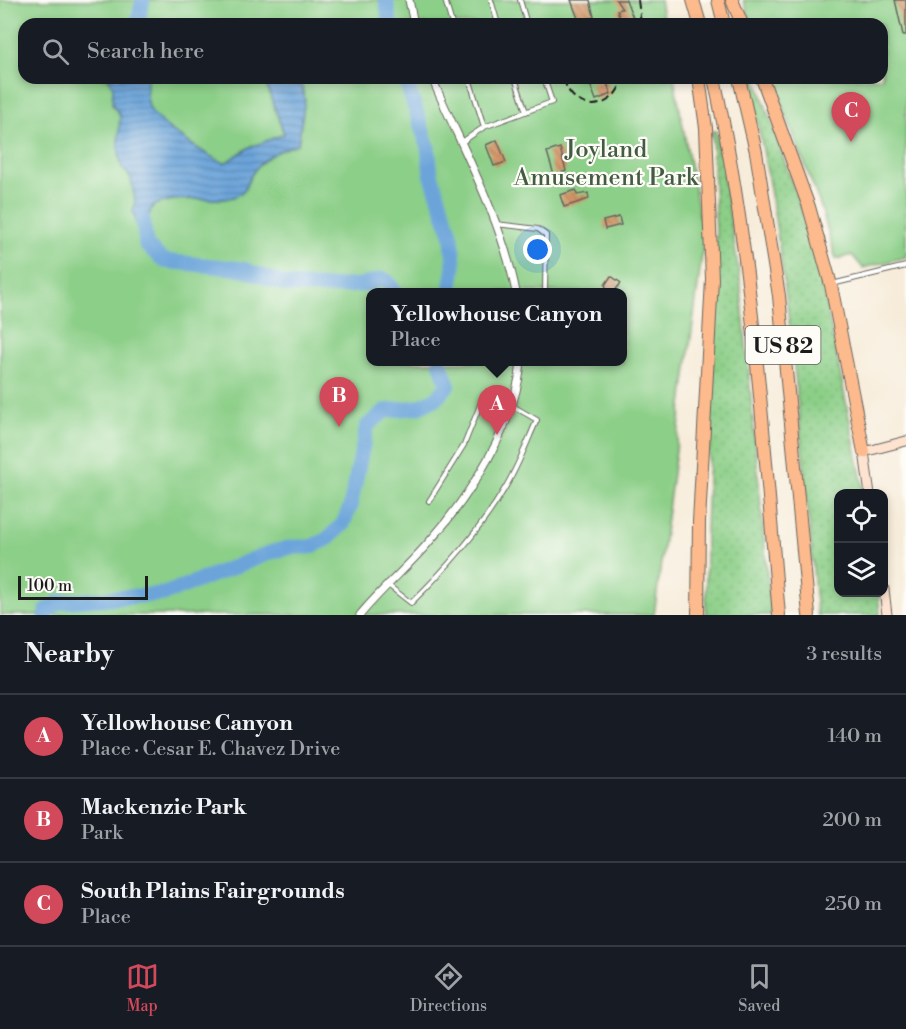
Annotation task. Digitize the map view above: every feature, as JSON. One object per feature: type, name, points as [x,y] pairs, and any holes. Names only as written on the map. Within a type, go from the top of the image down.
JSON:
[{"type":"highway","points":[[691,0],[692,18]]},
{"type":"highway","points":[[691,0],[698,18]]},
{"type":"highway","points":[[718,0],[722,18]]},
{"type":"highway","points":[[732,0],[740,18]]},
{"type":"highway","points":[[698,615],[699,522],[712,279],[706,128],[700,84]]},
{"type":"highway","name":"US 82","points":[[715,84],[727,140],[748,278],[779,615]]},
{"type":"highway","name":"US 82","points":[[740,84],[762,186],[779,296],[809,615]]},
{"type":"highway","points":[[764,84],[809,207],[831,285],[864,452]]},
{"type":"main road","points":[[869,489],[864,452],[906,441]]},
{"type":"main road","points":[[885,597],[888,613]]},
{"type":"street","points":[[409,0],[413,18]]},
{"type":"street","points":[[435,84],[496,224],[515,288]]},
{"type":"street","points":[[360,615],[373,597],[429,543],[460,502],[493,449],[511,405],[520,366]]},
{"type":"lane","points":[[445,0],[450,18]]},
{"type":"lane","points":[[491,0],[496,18]]},
{"type":"lane","points":[[520,0],[525,18]]},
{"type":"lane","points":[[471,84],[484,127]]},
{"type":"lane","points":[[517,84],[526,112]]},
{"type":"lane","points":[[462,143],[484,127],[552,102],[546,84]]},
{"type":"lane","points":[[496,224],[538,229],[546,235],[545,288]]},
{"type":"lane","points":[[831,285],[906,266]]},
{"type":"lane","points":[[387,584],[411,603],[443,571],[475,533],[506,487],[537,420],[511,405],[484,395],[464,445],[429,501]]},
{"type":"green space","name":"Joyland Amusement Park","points":[[0,0],[660,0],[663,18],[18,18],[18,84],[675,84],[704,240],[654,615],[0,615]]},
{"type":"green space","points":[[743,0],[906,0],[906,257],[863,268],[852,255],[836,259],[821,207],[774,84],[888,84],[888,18],[750,18]]},
{"type":"green space","points":[[749,84],[758,84],[808,230],[824,293],[863,489],[834,489],[834,597],[878,597],[880,615],[817,615],[792,345],[774,211]]},
{"type":"green space","points":[[712,131],[716,131],[740,279],[771,615],[706,615],[706,530],[717,260]]},
{"type":"water","points":[[111,84],[147,84],[148,102],[154,115],[188,142],[225,163],[248,148],[284,134],[264,84],[297,84],[302,86],[305,100],[298,144],[266,159],[256,168],[240,194],[223,199],[176,200],[153,206],[146,221],[144,239],[140,237],[133,212],[135,201],[131,178],[121,166],[118,145],[120,116],[112,104]]},
{"type":"building","points":[[571,0],[590,0],[594,17],[578,18]]},
{"type":"building","points":[[616,0],[626,0],[633,18],[620,18],[617,10],[622,9]]},
{"type":"building","points":[[895,0],[906,0],[906,35],[903,35]]},
{"type":"building","points":[[590,84],[607,84],[611,94],[596,100]]},
{"type":"building","points":[[497,140],[506,162],[494,166],[486,145]]},
{"type":"building","points":[[560,148],[566,171],[554,175],[547,152]]},
{"type":"building","points":[[576,190],[577,195],[588,193],[589,199],[564,207],[560,195]]},
{"type":"building","points":[[619,217],[621,225],[605,229],[603,221]]},
{"type":"building","points":[[611,276],[621,283],[617,288],[607,288],[605,285]]},
{"type":"waterway","points":[[138,18],[143,0]]},
{"type":"waterway","points":[[386,0],[389,18]]},
{"type":"waterway","points":[[407,84],[428,147],[431,174],[452,237],[454,266],[451,288]]},
{"type":"waterway","points":[[143,219],[146,245],[164,261],[243,269],[286,285],[327,287],[361,285],[383,279],[392,288]]},
{"type":"waterway","points":[[46,615],[47,610],[60,602],[164,594],[272,552],[292,547],[310,547],[326,540],[343,524],[350,507],[367,426],[385,411],[419,407],[437,398],[448,385],[441,366]]},
{"type":"railway","points":[[638,0],[640,18]]},
{"type":"railway","points":[[566,84],[575,98],[589,105],[604,103],[613,96],[621,84]]},
{"type":"place","name":"South Plains Fairgrounds","points":[[851,142]]},
{"type":"place","name":"Mackenzie Park","points":[[339,427]]},
{"type":"place","name":"Yellowhouse Canyon","points":[[497,435]]}]
